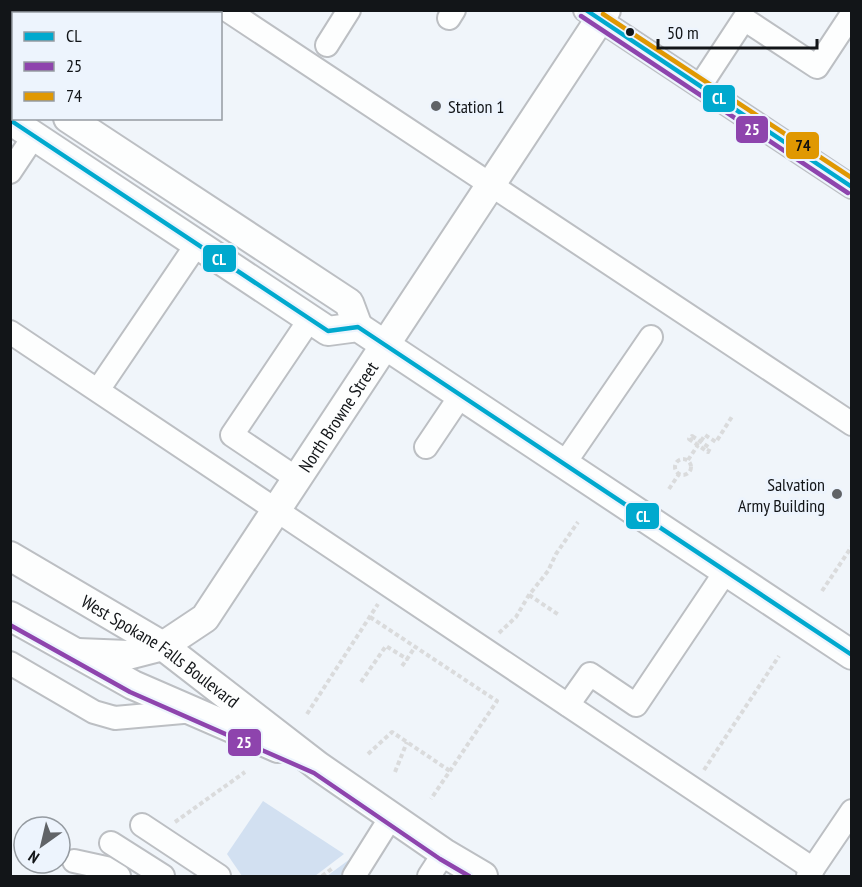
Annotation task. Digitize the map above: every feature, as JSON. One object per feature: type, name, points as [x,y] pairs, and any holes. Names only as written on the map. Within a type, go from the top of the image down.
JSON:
[{"type":"main road","name":"North Browne Street","points":[[78,653],[128,655],[163,646],[205,618],[490,185],[597,14]]},
{"type":"main road","points":[[10,120],[328,331],[358,327]]},
{"type":"main road","points":[[71,120],[349,303],[358,327],[852,655]]},
{"type":"main road","name":"West Spokane Falls Boulevard","points":[[10,556],[163,646],[318,766],[444,853],[483,876]]},
{"type":"main road","points":[[10,616],[133,685],[318,766]]},
{"type":"street","points":[[227,10],[852,424]]},
{"type":"street","points":[[327,45],[349,10]]},
{"type":"street","points":[[597,14],[852,187]]},
{"type":"street","points":[[700,86],[746,15],[817,67],[852,14]]},
{"type":"street","points":[[10,172],[34,136]]},
{"type":"street","points":[[98,390],[197,244]]},
{"type":"street","points":[[296,478],[232,435],[310,319]]},
{"type":"street","points":[[10,332],[692,788],[811,873],[852,811]]},
{"type":"street","points":[[564,464],[651,337]]},
{"type":"street","points":[[426,447],[461,395]]},
{"type":"street","points":[[568,705],[590,674],[636,705],[726,571]]},
{"type":"street","points":[[10,663],[94,712],[115,718],[194,711]]},
{"type":"street","points":[[354,876],[392,817]]},
{"type":"street","points":[[142,825],[219,876]]},
{"type":"street","points":[[111,843],[163,876]]},
{"type":"street","points":[[429,876],[444,853]]},
{"type":"street","points":[[74,861],[106,867],[119,876]]},
{"type":"path","points":[[688,460],[705,435],[716,442],[733,415]]},
{"type":"path","points":[[679,474],[675,467],[676,462],[680,459],[688,460]]},
{"type":"path","points":[[679,474],[684,475],[691,470],[688,460]]},
{"type":"path","points":[[669,489],[679,474]]},
{"type":"path","points":[[487,650],[501,630],[516,617],[529,595],[548,572],[556,554],[578,522]]},
{"type":"path","points":[[822,591],[852,546]]},
{"type":"path","points":[[307,714],[390,586]]},
{"type":"path","points":[[529,595],[558,615]]},
{"type":"path","points":[[370,617],[497,701],[430,799]]},
{"type":"path","points":[[361,682],[386,646],[407,659]]},
{"type":"path","points":[[402,666],[415,647]]},
{"type":"path","points":[[692,788],[779,656]]},
{"type":"path","points":[[368,754],[392,732],[450,771]]},
{"type":"path","points":[[400,737],[403,732]]},
{"type":"path","points":[[395,772],[407,742]]},
{"type":"path","points":[[182,829],[174,823],[245,772]]},
{"type":"shaded area","points":[[263,801],[344,854],[315,876],[242,876],[227,854]]},
{"type":"shaded area","points":[[350,859],[353,861],[343,876],[327,876]]},
{"type":"transit line","name":"CL","points":[[586,10],[852,187]]},
{"type":"transit line","name":"74","points":[[603,14],[852,178]]},
{"type":"transit line","name":"25","points":[[581,16],[848,193]]},
{"type":"transit line","name":"CL","points":[[10,120],[328,331],[358,327],[852,655]]},
{"type":"transit line","name":"25","points":[[10,625],[130,692],[314,773],[440,859],[469,876]]},
{"type":"place","name":"Station 1","points":[[436,106]]},
{"type":"place","name":"Salvation Army Building","points":[[837,494]]}]
